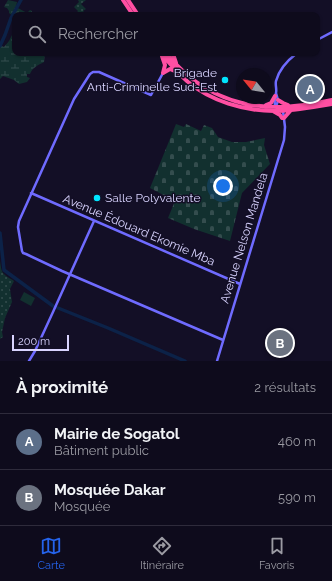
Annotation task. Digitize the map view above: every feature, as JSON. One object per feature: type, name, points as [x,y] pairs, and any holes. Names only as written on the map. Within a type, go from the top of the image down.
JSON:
[{"type":"highway","points":[[123,0],[130,12]]},
{"type":"highway","points":[[128,0],[136,12]]},
{"type":"highway","points":[[163,73],[165,65],[164,56]]},
{"type":"highway","points":[[165,56],[179,73],[189,82],[201,91],[225,102],[248,108],[282,111],[332,100]]},
{"type":"highway","points":[[166,56],[191,78],[231,100],[248,104],[292,108],[332,104]]},
{"type":"highway","points":[[174,56],[177,65]]},
{"type":"highway","points":[[163,73],[170,69],[179,73]]},
{"type":"highway","points":[[264,106],[271,103],[277,96],[283,103],[292,108]]},
{"type":"highway","points":[[273,111],[284,119],[292,108]]},
{"type":"street","points":[[320,38],[332,32]]},
{"type":"street","points":[[277,96],[276,80],[285,63],[293,56]]},
{"type":"street","points":[[163,73],[152,95],[99,72],[95,71],[91,73],[74,99],[21,216],[18,224],[23,253],[70,275],[223,340]]},
{"type":"street","name":"Avenue Nelson Mandela","points":[[217,361],[283,144],[285,132],[282,111]]},
{"type":"street","name":"Avenue Édouard Ekomie Mba","points":[[31,193],[240,284]]},
{"type":"street","points":[[31,360],[94,221]]},
{"type":"green space","points":[[8,0],[17,2],[16,7],[25,12],[12,12],[12,16],[7,8],[4,7]]},
{"type":"green space","points":[[78,0],[86,0],[81,4],[86,9],[83,11],[84,12],[77,12],[74,7],[79,2]]},
{"type":"green space","points":[[12,35],[12,56],[45,56],[44,62],[34,68],[30,74],[27,74],[27,77],[30,78],[27,82],[19,84],[14,80],[3,76],[0,79],[0,45],[4,47]]},
{"type":"green space","points":[[176,124],[184,127],[186,124],[201,131],[204,125],[212,128],[218,137],[232,142],[246,142],[265,138],[264,145],[270,164],[242,193],[230,241],[194,229],[168,218],[175,201],[150,188]]},
{"type":"green space","points":[[0,261],[3,273],[14,281],[10,289],[12,302],[5,318],[2,332],[3,337],[0,339]]},
{"type":"green space","points":[[24,292],[35,298],[31,306],[20,300]]},
{"type":"waterway","points":[[14,12],[21,0]]},
{"type":"waterway","points":[[0,46],[12,16]]},
{"type":"waterway","points":[[0,233],[4,270],[53,306],[185,361]]},
{"type":"place","name":"Brigade Anti-Criminelle Sud-Est","points":[[225,80]]},
{"type":"place","name":"Mairie de Sogatol","points":[[310,89]]},
{"type":"place","name":"Salle Polyvalente","points":[[97,198]]},
{"type":"place","name":"Mosquée Dakar","points":[[280,343]]}]
